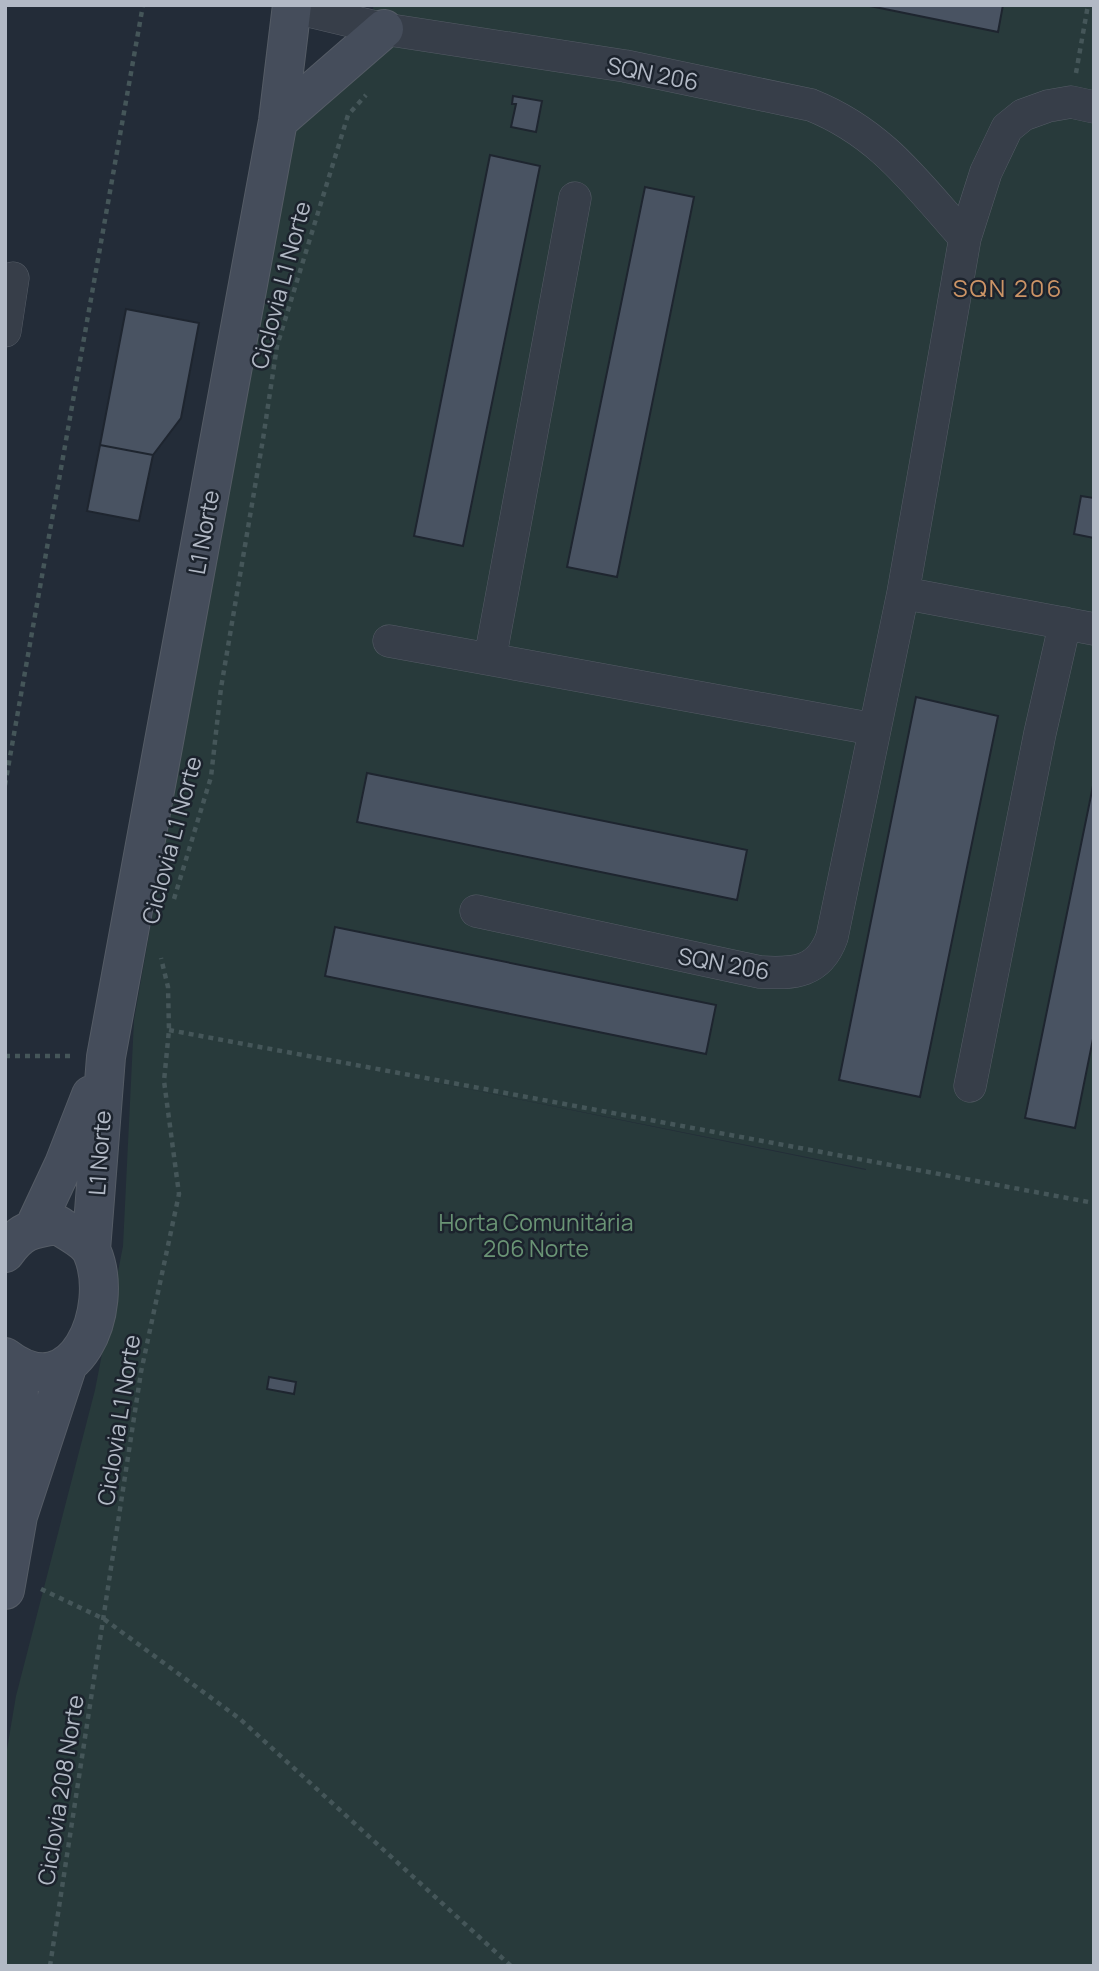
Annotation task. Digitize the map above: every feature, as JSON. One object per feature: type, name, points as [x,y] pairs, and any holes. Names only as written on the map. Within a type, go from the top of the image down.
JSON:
[{"type":"street","name":"SQN 206","points":[[292,6],[625,66],[811,105],[839,116],[893,156],[965,238]]},
{"type":"street","name":"L1 Norte","points":[[67,1367],[83,1349],[96,1316],[99,1286],[91,1250],[106,1057],[278,121],[292,6]]},
{"type":"street","points":[[278,121],[374,20]]},
{"type":"street","name":"SQN 206","points":[[476,911],[760,972],[780,973],[808,967],[827,951],[903,593],[965,238],[985,172],[1007,128],[1023,115],[1048,106],[1082,104]]},
{"type":"street","points":[[490,659],[575,198]]},
{"type":"street","points":[[5,331],[13,278]]},
{"type":"street","points":[[903,593],[1079,626],[970,1086]]},
{"type":"street","points":[[389,641],[873,729]]},
{"type":"street","name":"L1 Norte","points":[[15,1240],[64,1164],[106,1057]]},
{"type":"street","points":[[15,1240],[58,1225],[91,1250]]},
{"type":"street","points":[[18,1516],[12,1362],[42,1374],[67,1367]]},
{"type":"street","points":[[7,1581],[18,1516],[67,1367]]},
{"type":"path","points":[[5,785],[143,5]]},
{"type":"path","points":[[1082,104],[1088,5]]},
{"type":"path","name":"Ciclovia L1 Norte","points":[[171,908],[211,777],[221,688],[277,346],[348,115],[370,91]]},
{"type":"path","name":"Ciclovia L1 Norte","points":[[104,1619],[141,1372],[179,1194],[164,1081],[169,1030],[167,987],[159,948]]},
{"type":"path","points":[[169,1030],[1094,1203]]},
{"type":"path","points":[[5,1056],[106,1057]]},
{"type":"path","points":[[7,1581],[104,1619],[240,1719],[511,1966]]},
{"type":"path","name":"Ciclovia 208 Norte","points":[[50,1966],[104,1619]]},
{"type":"green space","name":"Horta Comunitária 206 Norte","points":[[373,5],[1094,5],[1094,1966],[5,1966],[5,1761],[16,1696],[95,1390],[123,1246],[134,1020],[291,127],[376,46]],"holes":[[[394,1074],[866,1169],[866,1170]]]},
{"type":"building","points":[[865,5],[1003,5],[998,32]]},
{"type":"building","points":[[513,96],[542,101],[536,132],[511,127],[516,104],[512,104]]},
{"type":"building","points":[[490,155],[540,166],[463,546],[414,536]]},
{"type":"building","points":[[645,187],[694,197],[617,577],[567,567]]},
{"type":"building","points":[[126,309],[199,323],[181,418],[153,455],[100,445]]},
{"type":"building","points":[[100,445],[153,455],[139,521],[87,511]]},
{"type":"building","points":[[1081,496],[1094,498],[1094,538],[1074,534]]},
{"type":"building","points":[[916,697],[998,716],[920,1097],[839,1080]]},
{"type":"building","points":[[367,773],[747,850],[737,900],[357,822]]},
{"type":"building","points":[[1094,781],[1094,1034],[1075,1128],[1025,1118]]},
{"type":"building","points":[[335,927],[716,1005],[706,1054],[325,976]]},
{"type":"building","points":[[269,1377],[296,1382],[294,1394],[267,1389]]},
{"type":"district","name":"SQN 206","points":[[1008,287]]}]
